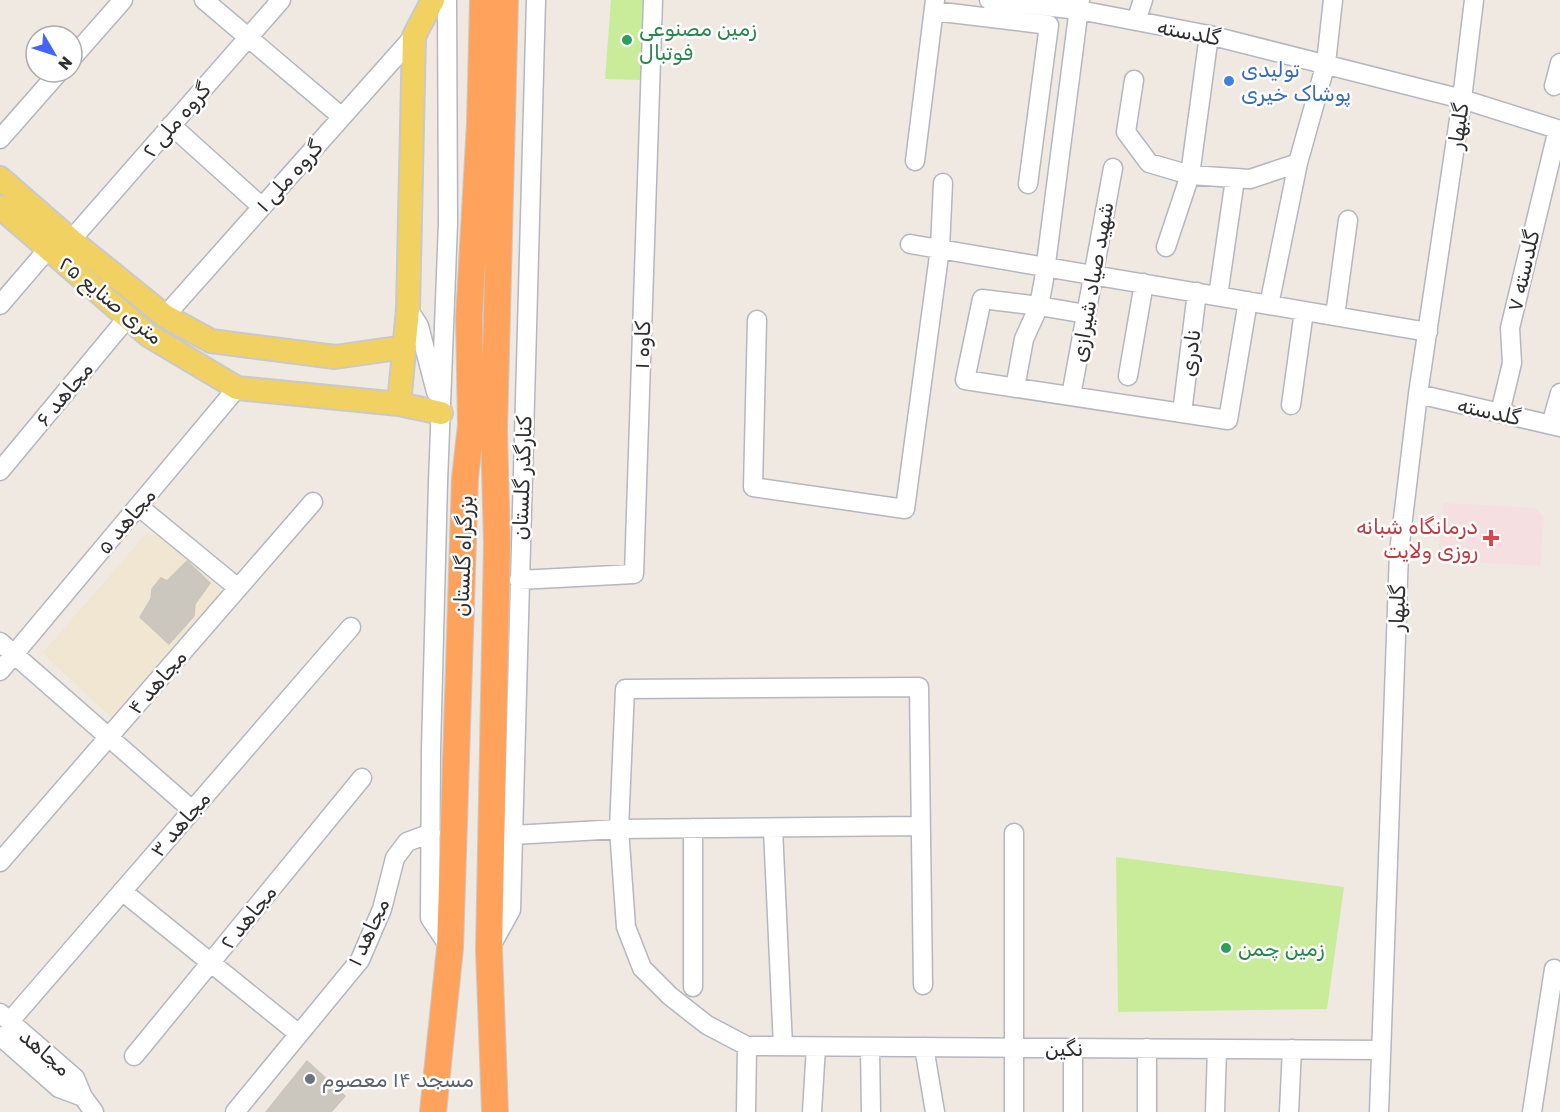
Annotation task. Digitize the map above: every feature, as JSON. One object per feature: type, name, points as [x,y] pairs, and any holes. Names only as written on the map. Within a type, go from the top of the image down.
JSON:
[{"type":"highway","name":"بزرگراه گلستان","points":[[433,1112],[450,948],[465,478],[471,426],[469,317],[480,123],[483,0]]},
{"type":"highway","name":"بزرگراه گلستان","points":[[495,1112],[489,950],[495,611],[507,581],[497,544],[494,431],[505,0]]},
{"type":"highway","points":[[462,582],[471,589],[479,590],[507,581]]},
{"type":"highway","points":[[461,614],[471,604],[477,602],[486,604],[495,611]]},
{"type":"main road","points":[[399,404],[408,309],[414,36],[443,2]]},
{"type":"main road","name":"۲۵ متری صنایع","points":[[0,178],[71,240],[165,316],[210,341],[335,357],[405,347]]},
{"type":"main road","name":"۲۵ متری صنایع","points":[[0,207],[148,334],[237,388],[399,404],[441,413]]},
{"type":"main road","points":[[148,334],[165,316]]},
{"type":"street","points":[[84,44],[123,0]]},
{"type":"street","points":[[204,0],[342,117]]},
{"type":"street","name":"گروه ملی ۲","points":[[71,240],[281,0]]},
{"type":"street","name":"کنارگذر گلستان","points":[[489,950],[511,910],[513,835],[507,581],[536,0]]},
{"type":"street","name":"کاوه ۱","points":[[507,581],[634,574],[653,0]]},
{"type":"street","name":"گلدسته","points":[[988,0],[1080,5],[1136,21],[1209,35],[1326,63],[1462,99],[1559,129]]},
{"type":"street","points":[[1136,21],[1143,0]]},
{"type":"street","points":[[1269,305],[1298,163],[1326,63],[1333,0]]},
{"type":"street","name":"گلبهار","points":[[1379,1112],[1399,552],[1418,394],[1462,99],[1474,0]]},
{"type":"street","points":[[443,2],[448,223],[437,517],[430,918],[450,948]]},
{"type":"street","points":[[915,161],[935,5],[1049,25],[1028,184]]},
{"type":"street","points":[[1015,388],[1024,339],[1039,306],[1080,5]]},
{"type":"street","points":[[1166,247],[1190,175],[1209,35]]},
{"type":"street","name":"گروه ملی ۱","points":[[165,316],[414,36]]},
{"type":"street","points":[[1554,86],[1560,63]]},
{"type":"street","points":[[1134,80],[1126,132],[1149,163],[1190,175],[1250,179],[1298,163]]},
{"type":"street","points":[[0,139],[48,84]]},
{"type":"street","points":[[171,125],[262,207]]},
{"type":"street","name":"گلدسته ۷","points":[[1500,413],[1512,363],[1510,328],[1559,129]]},
{"type":"street","name":"شهید صیاد شیرازی","points":[[1071,396],[1113,168]]},
{"type":"street","points":[[1218,296],[1235,178]]},
{"type":"street","points":[[757,320],[753,487],[905,509],[940,248],[943,183]]},
{"type":"street","points":[[1335,316],[1348,220]]},
{"type":"street","points":[[910,244],[1428,332]]},
{"type":"street","points":[[0,305],[48,249]]},
{"type":"street","points":[[1128,376],[1144,283]]},
{"type":"street","name":"نادری","points":[[1182,413],[1197,292]]},
{"type":"street","points":[[1086,314],[982,299],[965,380],[1228,420],[1248,301]]},
{"type":"street","points":[[408,309],[419,326],[441,413]]},
{"type":"street","points":[[1291,405],[1304,310]]},
{"type":"street","name":"۶ مجاهد","points":[[0,471],[128,317]]},
{"type":"street","name":"۵ مجاهد","points":[[0,671],[7,648],[138,506],[237,388]]},
{"type":"street","points":[[1556,426],[1560,393]]},
{"type":"street","name":"گلدسته","points":[[1418,394],[1556,426]]},
{"type":"street","name":"مجاهد ۴","points":[[0,862],[313,501]]},
{"type":"street","points":[[138,506],[238,588]]},
{"type":"street","name":"مجاهد ۳","points":[[3,1023],[122,891],[351,627]]},
{"type":"street","points":[[7,648],[192,810]]},
{"type":"street","points":[[746,1112],[747,1046],[707,1025],[670,996],[642,968],[626,927],[619,829],[626,689],[919,687],[923,984]]},
{"type":"street","name":"مجاهد ۲","points":[[134,1056],[362,778]]},
{"type":"street","points":[[513,835],[619,829],[920,826]]},
{"type":"street","points":[[693,828],[693,987]]},
{"type":"street","points":[[773,829],[783,1046]]},
{"type":"street","points":[[1014,832],[1014,1112]]},
{"type":"street","name":"۱ مجاهد","points":[[235,1112],[360,960],[382,909],[395,858],[407,842],[431,833]]},
{"type":"street","points":[[122,891],[299,1034]]},
{"type":"street","points":[[1532,1112],[1554,969]]},
{"type":"street","name":"مجاهد","points":[[3,1023],[75,1078],[83,1097],[94,1112]]},
{"type":"street","name":"نگین","points":[[747,1046],[1381,1050]]},
{"type":"street","points":[[812,1112],[816,1047]]},
{"type":"street","points":[[870,1047],[871,1112]]},
{"type":"street","points":[[924,1047],[936,1112]]},
{"type":"street","points":[[1072,1112],[1073,1048]]},
{"type":"street","points":[[1147,1112],[1148,1048]]},
{"type":"street","points":[[1215,1112],[1217,1049]]},
{"type":"street","points":[[1289,1112],[1292,1049]]},
{"type":"shaded area","name":"درمانگاه شبانه روزی ولایت","points":[[1444,503],[1535,508],[1544,517],[1540,566],[1437,560]]},
{"type":"shaded area","points":[[146,534],[159,536],[221,592],[112,718],[43,653]]},
{"type":"green space","name":"زمین مصنوعی فوتبال","points":[[611,0],[650,0],[643,80],[605,79]]},
{"type":"green space","name":"زمین چمن","points":[[1116,857],[1344,887],[1327,1009],[1118,1012]]},
{"type":"building","points":[[187,561],[210,583],[195,604],[194,616],[169,644],[140,617],[151,599],[152,589],[161,578],[167,581]]},
{"type":"building","name":"مسجد ۱۴ معصوم","points":[[307,1061],[345,1096],[331,1112],[266,1112]]},
{"type":"place","name":"زمین مصنوعی فوتبال","points":[[627,40]]},
{"type":"place","name":"تولیدی پوشاک خیری","points":[[1229,81]]},
{"type":"place","name":"درمانگاه شبانه روزی ولایت","points":[[1491,538]]},
{"type":"place","name":"زمین چمن","points":[[1226,948]]},
{"type":"place","name":"مسجد ۱۴ معصوم","points":[[310,1079]]}]
